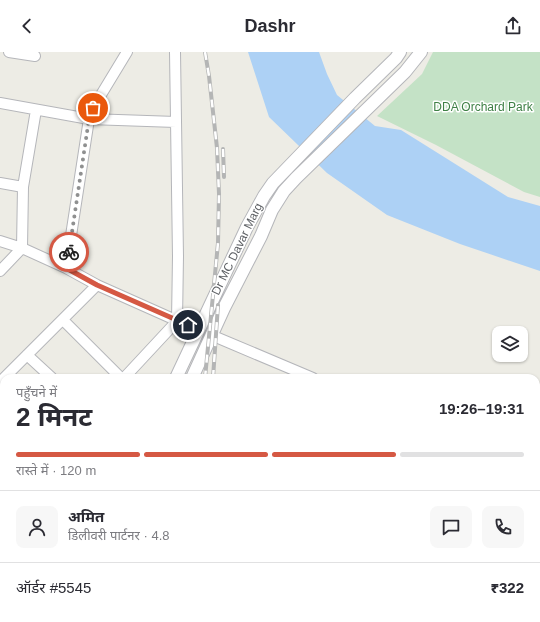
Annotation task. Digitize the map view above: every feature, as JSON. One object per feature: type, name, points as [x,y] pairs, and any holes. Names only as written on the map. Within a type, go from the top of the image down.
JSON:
[{"type":"street","points":[[9,52],[35,56]]},
{"type":"street","points":[[66,268],[89,119],[93,108],[127,52]]},
{"type":"street","points":[[128,374],[177,321],[178,256],[175,52]]},
{"type":"street","points":[[194,374],[224,308],[272,210],[284,191],[291,174],[355,98],[396,58],[400,52]]},
{"type":"street","points":[[291,174],[366,110],[405,72],[421,52]]},
{"type":"street","points":[[0,102],[89,119],[176,122]]},
{"type":"street","points":[[0,271],[22,248],[23,187],[36,110]]},
{"type":"street","name":"Dr MC Davar Marg","points":[[178,374],[251,220],[264,196],[273,183],[291,174]]},
{"type":"street","points":[[0,184],[23,187]]},
{"type":"street","points":[[251,220],[264,228]]},
{"type":"street","points":[[0,241],[22,248],[66,268],[97,285],[198,330]]},
{"type":"street","points":[[8,374],[97,285]]},
{"type":"street","points":[[63,320],[117,374]]},
{"type":"street","points":[[211,336],[303,374]]},
{"type":"street","points":[[27,355],[48,374]]},
{"type":"green space","name":"DDA Orchard Park","points":[[433,52],[540,52],[540,197],[524,192],[436,145],[377,116],[422,74]]},
{"type":"water","points":[[248,52],[319,52],[337,95],[375,126],[401,130],[508,197],[540,206],[540,271],[460,244],[387,215],[327,173],[269,117]]},
{"type":"railway","points":[[205,52],[217,148],[219,194],[218,243],[205,374]]},
{"type":"railway","points":[[223,149],[224,177]]},
{"type":"railway","points":[[213,374],[218,305]]},
{"type":"way so far","points":[[69,252],[89,119],[93,108]]},
{"type":"route","points":[[69,252],[66,268],[97,285],[188,325]]}]
